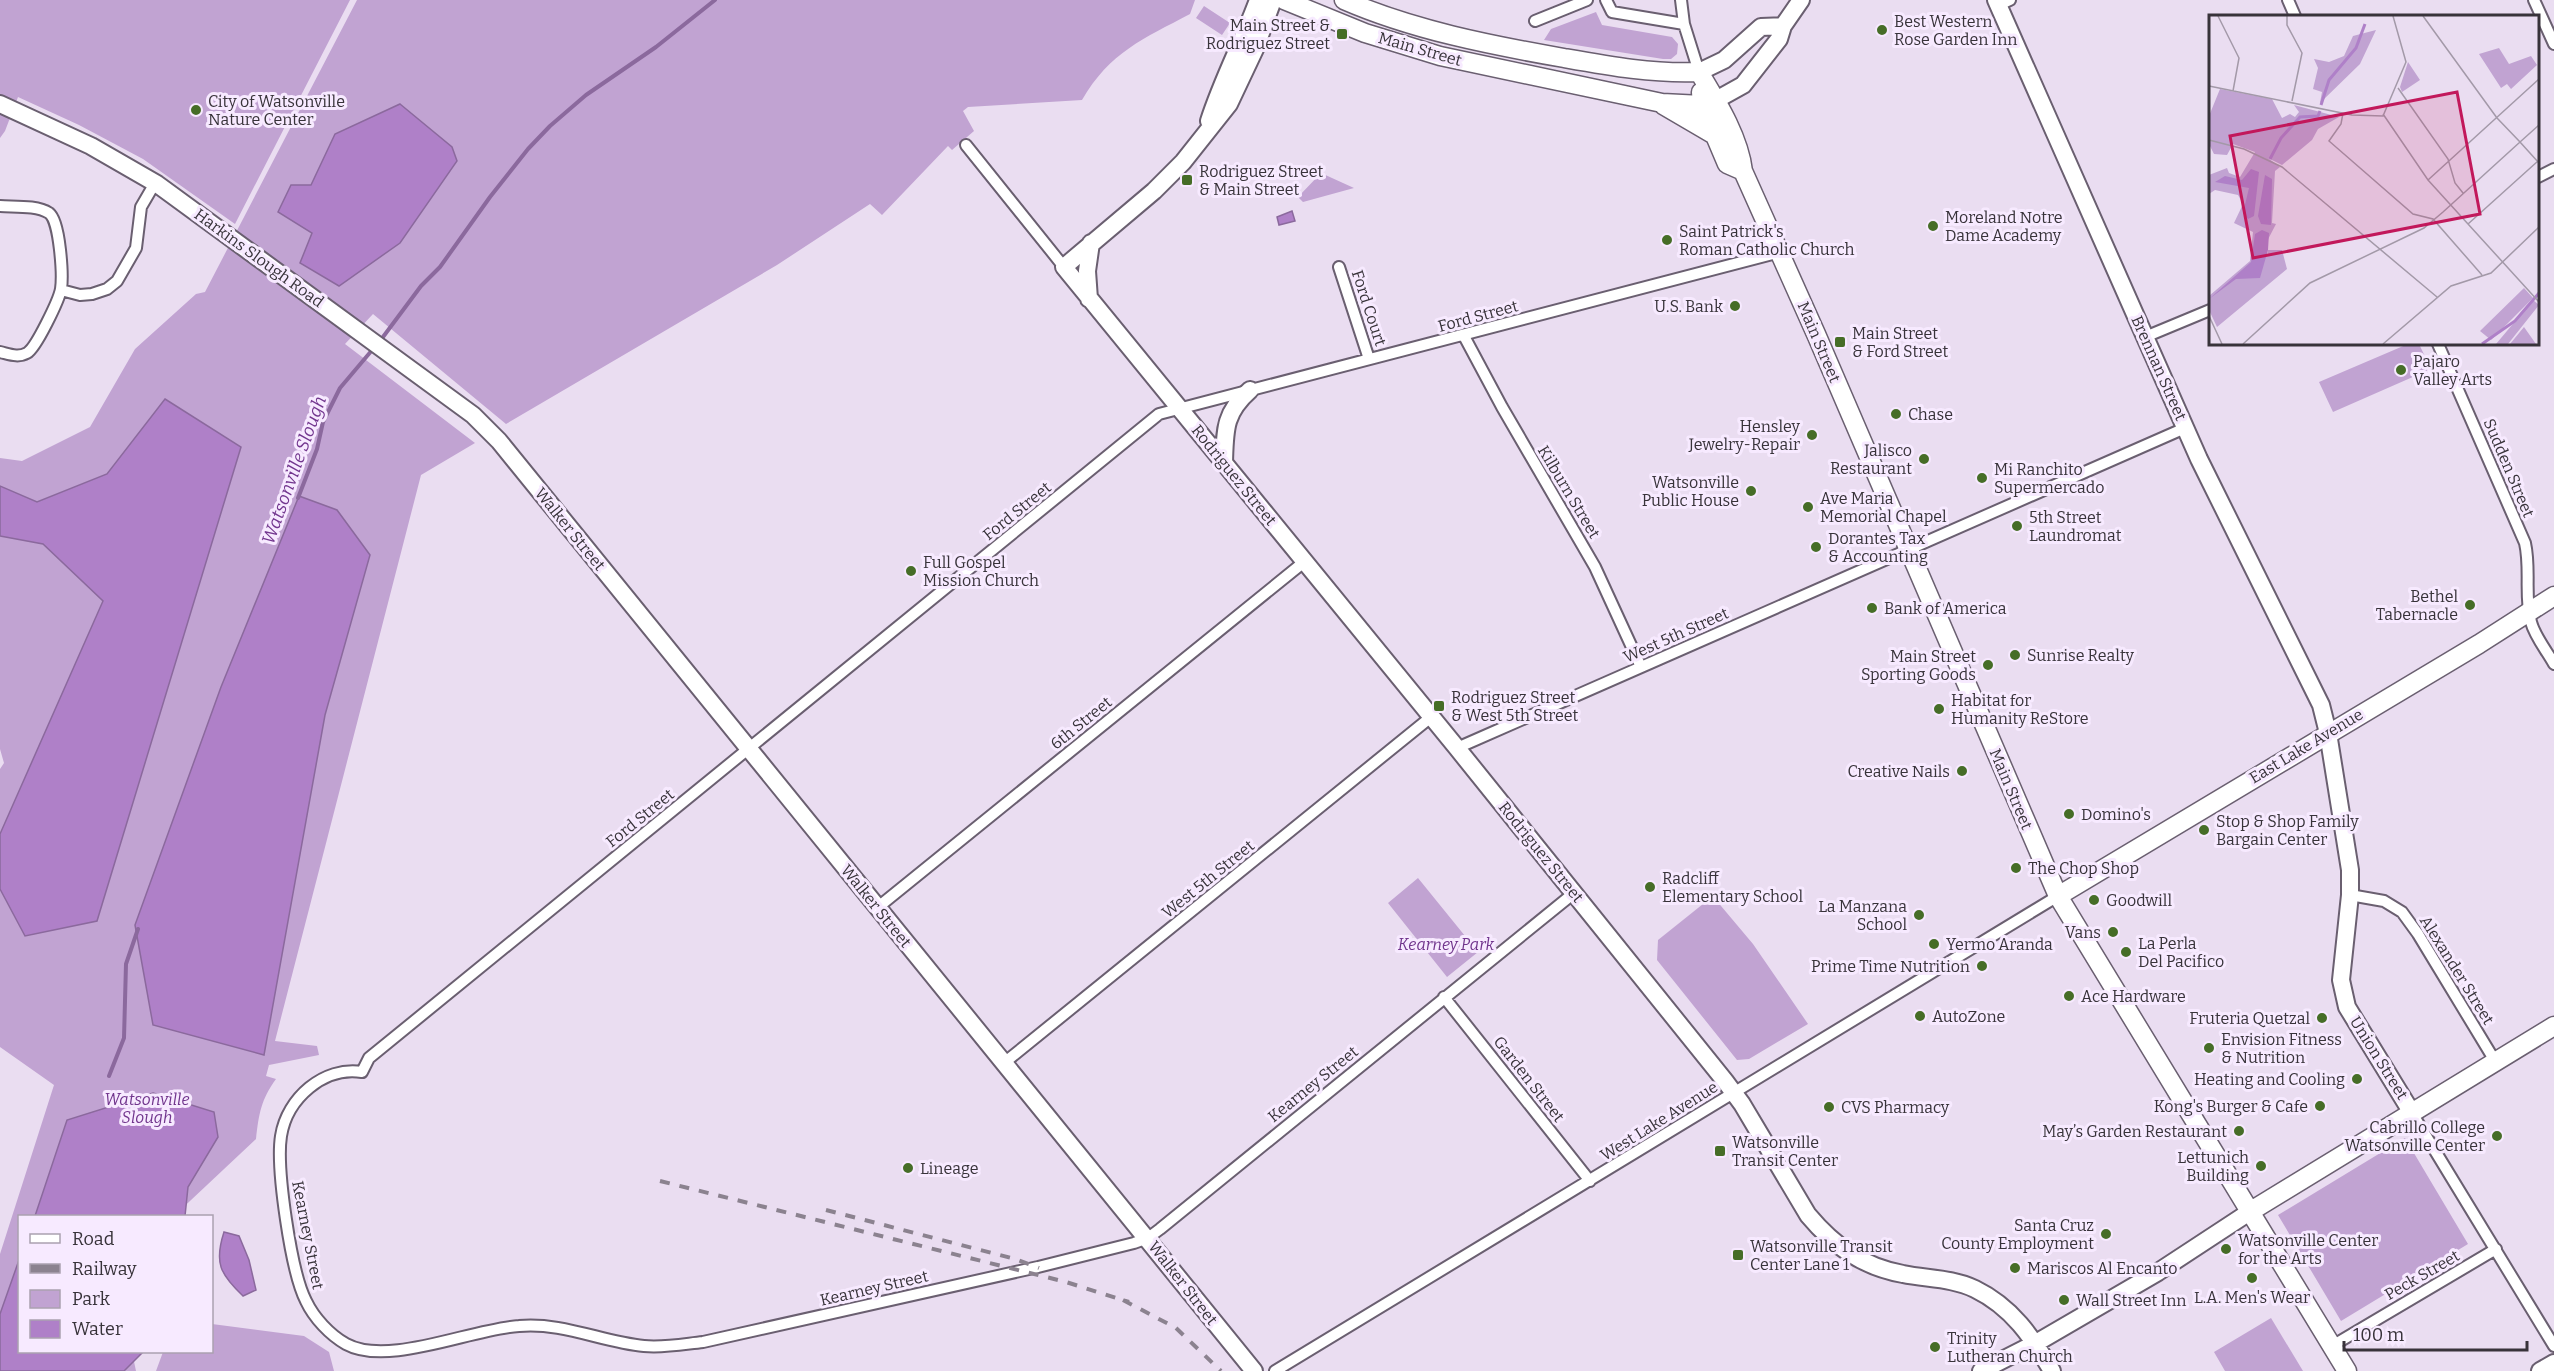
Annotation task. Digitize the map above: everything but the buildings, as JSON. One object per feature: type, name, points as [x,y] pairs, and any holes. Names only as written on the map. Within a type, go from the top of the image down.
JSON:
[{"type":"main road","name":"Main Street","points":[[1284,0],[1365,33],[1440,56],[1662,104],[1709,102]]},
{"type":"main road","name":"Main Street","points":[[1344,0],[1448,34],[1514,50],[1630,70],[1664,73],[1699,72],[1709,102],[1716,136],[1728,164],[1743,171]]},
{"type":"main road","name":"Main Street","points":[[1709,102],[1742,157],[1743,171],[2058,896],[2347,1371]]},
{"type":"main road","points":[[1662,104],[1716,136]]},
{"type":"main road","name":"East Lake Avenue","points":[[2058,896],[2479,644],[2554,596]]},
{"type":"main road","points":[[2251,1211],[2554,1026]]},
{"type":"street","points":[[1206,131],[1217,96],[1242,43],[1258,0]]},
{"type":"street","points":[[1064,267],[1175,171],[1228,104],[1237,88],[1273,0]]},
{"type":"street","points":[[1535,21],[1587,0]]},
{"type":"street","points":[[1606,0],[1612,12],[1684,24]]},
{"type":"street","points":[[1681,0],[1684,24],[1699,72],[1724,60],[1761,27],[1782,26]]},
{"type":"street","points":[[1709,102],[1743,85],[1779,39],[1782,26],[1801,0]]},
{"type":"street","points":[[2288,0],[2295,15]]},
{"type":"street","points":[[2534,0],[2554,44]]},
{"type":"street","name":"Brennan Street","points":[[2002,2],[2185,428],[2221,507],[2321,705],[2328,733]]},
{"type":"street","name":"Harkins Slough Road","points":[[0,104],[91,146],[155,183],[473,415],[499,441]]},
{"type":"street","name":"Rodriguez Street","points":[[966,145],[1089,299],[1457,748],[1734,1093],[1808,1215],[1836,1244],[1858,1260],[1879,1268],[1957,1282],[1975,1289],[2013,1315],[2036,1343],[2052,1371]]},
{"type":"street","points":[[2539,176],[2554,169]]},
{"type":"street","points":[[61,290],[80,295],[92,294],[107,289],[117,281],[136,248],[141,207],[155,183]]},
{"type":"street","points":[[0,206],[39,209],[53,216],[57,226],[61,290],[31,350],[19,355],[0,352]]},
{"type":"street","points":[[1089,299],[1087,271],[1091,243]]},
{"type":"street","name":"Ford Street","points":[[310,1088],[329,1075],[342,1071],[362,1072],[369,1058],[1159,414],[1780,252]]},
{"type":"street","name":"Ford Court","points":[[1340,267],[1369,359]]},
{"type":"street","points":[[2145,337],[2209,311]]},
{"type":"street","name":"Kilburn Street","points":[[1464,336],[1502,407],[1598,572],[1641,667]]},
{"type":"street","name":"Sudden Street","points":[[2438,345],[2524,543],[2528,562],[2529,611],[2532,626],[2554,664]]},
{"type":"street","points":[[1224,463],[1227,421],[1234,406],[1250,390]]},
{"type":"street","name":"West 5th Street","points":[[1457,748],[2185,428]]},
{"type":"street","name":"Walker Street","points":[[499,441],[1254,1371]]},
{"type":"street","name":"6th Street","points":[[877,908],[1304,562]]},
{"type":"street","name":"West 5th Street","points":[[1004,1063],[1431,717]]},
{"type":"street","name":"Union Street","points":[[2328,733],[2348,859],[2350,896],[2341,980],[2347,1006],[2554,1346]]},
{"type":"street","name":"Kearney Street","points":[[310,1088],[287,1116],[281,1137],[281,1178],[296,1272],[305,1300],[319,1320],[345,1343],[362,1350],[385,1352],[500,1328],[536,1325],[570,1329],[643,1346],[703,1342],[1038,1267],[1148,1238],[1574,893]]},
{"type":"street","name":"West Lake Avenue","points":[[1275,1371],[2058,896]]},
{"type":"street","name":"Alexander Street","points":[[2350,896],[2384,901],[2402,912],[2418,934],[2495,1061]]},
{"type":"street","name":"Garden Street","points":[[1444,997],[1590,1180]]},
{"type":"street","points":[[1982,1371],[2036,1343],[2158,1272],[2251,1211]]},
{"type":"street","name":"Peck Street","points":[[2332,1346],[2496,1249]]},
{"type":"street","points":[[2540,1371],[2554,1363]]},
{"type":"green space","points":[[0,0],[350,0],[235,224],[143,159],[79,125],[18,97],[0,138]]},
{"type":"green space","points":[[357,0],[1195,0],[1190,14],[1129,48],[1116,58],[1082,100],[968,107],[963,111],[974,131],[952,150],[948,146],[882,215],[870,204],[777,265],[506,424],[373,314],[345,344],[475,443],[421,475],[275,1041],[317,1046],[319,1055],[269,1065],[266,1076],[276,1079],[262,1107],[256,1139],[175,1215],[18,1215],[18,1353],[132,1353],[136,1371],[0,1371],[0,1254],[54,1085],[0,1047],[0,769],[4,763],[0,749],[0,458],[22,461],[90,427],[135,349],[196,294],[205,292]]},
{"type":"green space","points":[[1204,6],[1230,23],[1222,35],[1196,18]]},
{"type":"green space","points":[[1596,12],[1602,25],[1672,37],[1678,44],[1677,54],[1671,59],[1663,59],[1544,40],[1551,29]]},
{"type":"green space","points":[[1321,173],[1354,188],[1303,202],[1298,197]]},
{"type":"green space","points":[[2406,345],[2419,345],[2431,369],[2333,412],[2319,382]]},
{"type":"green space","name":"Kearney Park","points":[[1418,878],[1478,952],[1447,977],[1388,903]]},
{"type":"green space","points":[[1708,900],[1711,904],[1716,900],[1753,944],[1808,1024],[1749,1059],[1737,1060],[1657,960],[1658,940]]},
{"type":"green space","points":[[2405,1138],[2468,1244],[2341,1321],[2278,1215]]},
{"type":"green space","points":[[2271,1318],[2303,1371],[2225,1371],[2214,1352]]},
{"type":"green space","points":[[213,1324],[304,1336],[329,1352],[334,1371],[156,1371],[163,1353],[213,1353]]},
{"type":"water","points":[[400,104],[452,147],[457,161],[400,243],[339,286],[300,263],[312,233],[278,212],[291,185],[311,185],[335,134]]},
{"type":"water","points":[[1292,211],[1295,221],[1279,225],[1277,217]]},
{"type":"water","points":[[165,399],[241,447],[97,921],[25,936],[0,889],[0,834],[103,601],[43,544],[0,536],[0,486],[37,502],[107,474]]},
{"type":"water","points":[[299,496],[337,510],[370,555],[325,715],[264,1055],[153,1025],[135,925],[221,687]]},
{"type":"water","points":[[153,1093],[214,1112],[218,1137],[188,1187],[185,1215],[35,1215],[67,1120]]},
{"type":"water","points":[[224,1232],[239,1236],[249,1260],[256,1290],[243,1296],[229,1281],[221,1267],[220,1252]]},
{"type":"water","points":[[18,1263],[18,1353],[142,1353],[124,1371],[0,1371],[0,1314]]},
{"type":"waterway","name":"Watsonville Slough","points":[[380,341],[421,286],[440,267],[490,197],[528,149],[550,126],[586,95],[656,47],[715,0]]},
{"type":"waterway","name":"Watsonville Slough","points":[[298,498],[317,449],[323,422],[340,388],[373,349]]},
{"type":"waterway","name":"Watsonville Slough","points":[[109,1076],[124,1038],[126,964],[138,929]]},
{"type":"railway","points":[[660,1181],[1066,1282],[1129,1302]]},
{"type":"railway","points":[[826,1210],[1015,1259],[1039,1268]]},
{"type":"railway","points":[[1123,1300],[1176,1328],[1221,1371]]},
{"type":"place","name":"Best Western Rose Garden Inn","points":[[1882,30]]},
{"type":"place","name":"Main Street & Rodriguez Street","points":[[1342,34]]},
{"type":"place","name":"City of Watsonville Nature Center","points":[[196,110]]},
{"type":"place","name":"Rodriguez Street & Main Street","points":[[1187,180]]},
{"type":"place","name":"Moreland Notre Dame Academy","points":[[1933,226]]},
{"type":"place","name":"Saint Patrick's Roman Catholic Church","points":[[1667,240]]},
{"type":"place","name":"U.S. Bank","points":[[1735,306]]},
{"type":"place","name":"Main Street & Ford Street","points":[[1840,342]]},
{"type":"place","name":"Pajaro Valley Arts","points":[[2401,370]]},
{"type":"place","name":"Chase","points":[[1896,414]]},
{"type":"place","name":"Hensley Jewelry-Repair","points":[[1812,435]]},
{"type":"place","name":"Jalisco Restaurant","points":[[1924,459]]},
{"type":"place","name":"Mi Ranchito Supermercado","points":[[1982,478]]},
{"type":"place","name":"Watsonville Public House","points":[[1751,491]]},
{"type":"place","name":"Ave Maria Memorial Chapel","points":[[1808,507]]},
{"type":"place","name":"5th Street Laundromat","points":[[2017,526]]},
{"type":"place","name":"Dorantes Tax & Accounting","points":[[1816,547]]},
{"type":"place","name":"Full Gospel Mission Church","points":[[911,571]]},
{"type":"place","name":"Bethel Tabernacle","points":[[2470,605]]},
{"type":"place","name":"Bank of America","points":[[1872,608]]},
{"type":"place","name":"Sunrise Realty","points":[[2015,655]]},
{"type":"place","name":"Main Street Sporting Goods","points":[[1988,665]]},
{"type":"place","name":"Rodriguez Street & West 5th Street","points":[[1439,706]]},
{"type":"place","name":"Habitat for Humanity ReStore","points":[[1939,709]]},
{"type":"place","name":"Creative Nails","points":[[1962,771]]},
{"type":"place","name":"Domino's","points":[[2069,814]]},
{"type":"place","name":"Stop & Shop Family Bargain Center","points":[[2204,830]]},
{"type":"place","name":"The Chop Shop","points":[[2016,868]]},
{"type":"place","name":"Radcliff Elementary School","points":[[1650,887]]},
{"type":"place","name":"Goodwill","points":[[2094,900]]},
{"type":"place","name":"La Manzana School","points":[[1919,915]]},
{"type":"place","name":"Vans","points":[[2113,932]]},
{"type":"place","name":"Yermo Aranda","points":[[1934,944]]},
{"type":"place","name":"La Perla Del Pacifico","points":[[2126,952]]},
{"type":"place","name":"Prime Time Nutrition","points":[[1982,966]]},
{"type":"place","name":"Ace Hardware","points":[[2069,996]]},
{"type":"place","name":"AutoZone","points":[[1920,1016]]},
{"type":"place","name":"Fruteria Quetzal","points":[[2322,1018]]},
{"type":"place","name":"Envision Fitness & Nutrition","points":[[2209,1048]]},
{"type":"place","name":"Heating and Cooling","points":[[2357,1079]]},
{"type":"place","name":"Kong's Burger & Cafe","points":[[2320,1106]]},
{"type":"place","name":"CVS Pharmacy","points":[[1829,1107]]},
{"type":"place","name":"May’s Garden Restaurant","points":[[2239,1131]]},
{"type":"place","name":"Cabrillo College Watsonville Center","points":[[2497,1136]]},
{"type":"place","name":"Watsonville Transit Center","points":[[1720,1151]]},
{"type":"place","name":"Lettunich Building","points":[[2261,1166]]},
{"type":"place","name":"Lineage","points":[[908,1168]]},
{"type":"place","name":"Santa Cruz County Employment","points":[[2106,1234]]},
{"type":"place","name":"Watsonville Center for the Arts","points":[[2226,1249]]},
{"type":"place","name":"Watsonville Transit Center Lane 1","points":[[1738,1255]]},
{"type":"place","name":"Mariscos Al Encanto","points":[[2015,1268]]},
{"type":"place","name":"L.A. Men's Wear","points":[[2252,1278]]},
{"type":"place","name":"Wall Street Inn","points":[[2064,1300]]},
{"type":"place","name":"Trinity Lutheran Church","points":[[1935,1347]]}]
